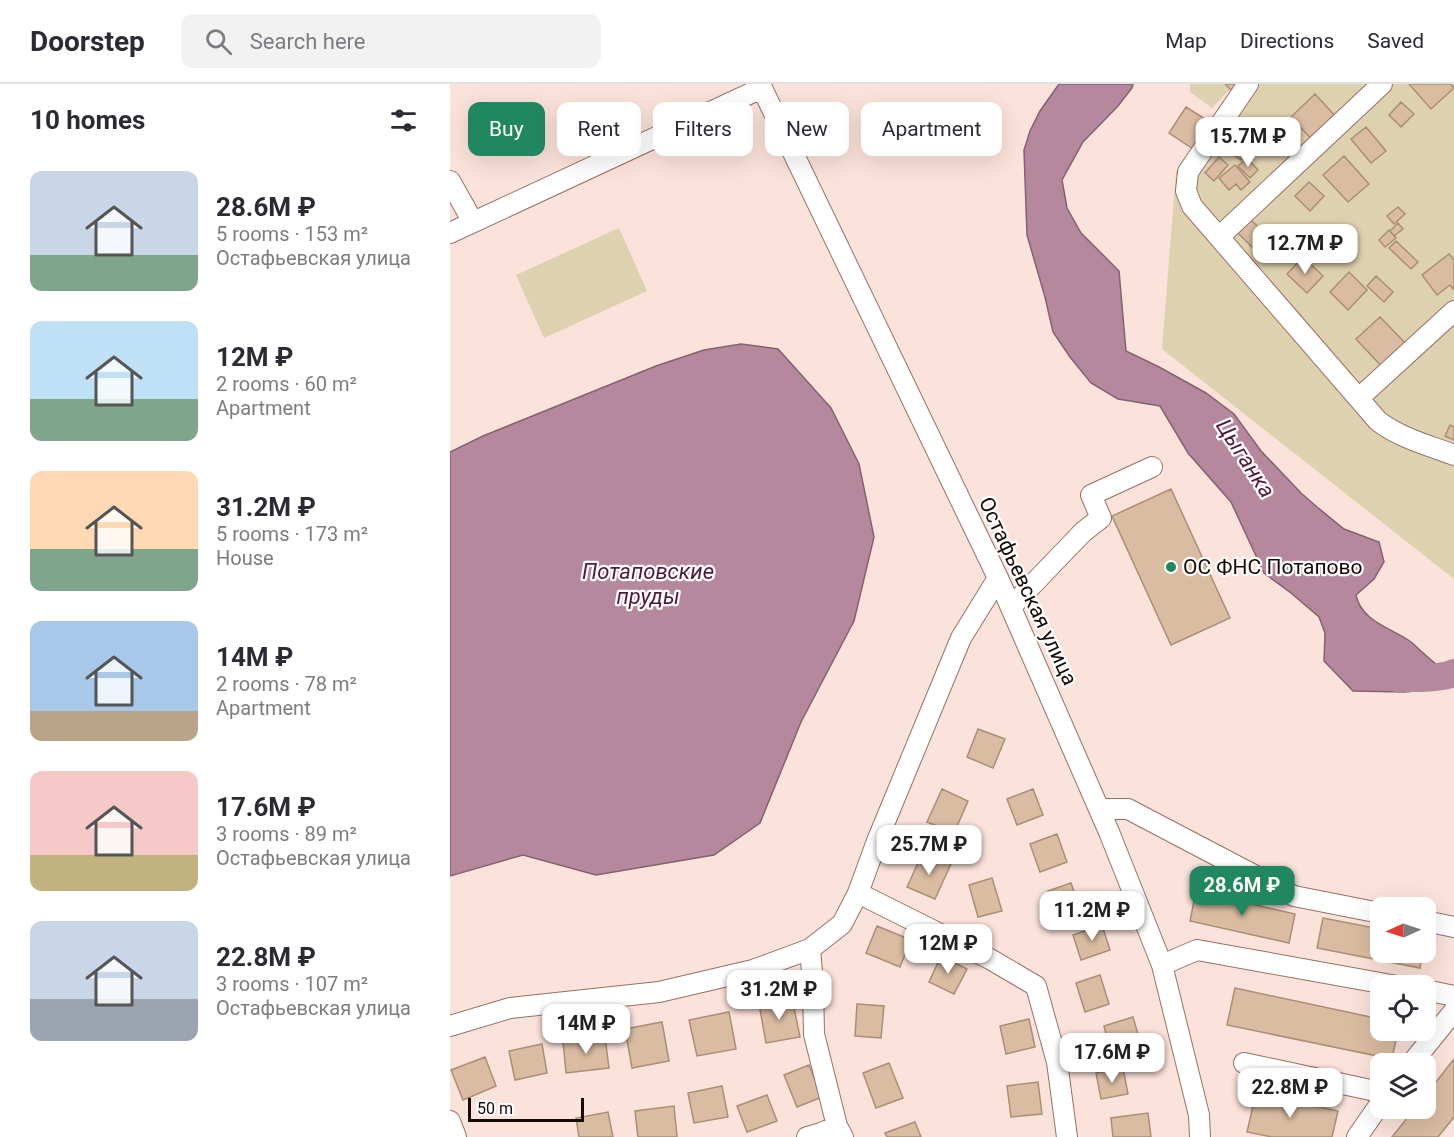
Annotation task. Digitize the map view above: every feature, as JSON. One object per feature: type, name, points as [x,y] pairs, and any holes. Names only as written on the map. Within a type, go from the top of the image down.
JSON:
[{"type":"street","points":[[1248,84],[1188,171],[1186,191],[1192,206],[1378,421],[1389,430],[1454,455]]},
{"type":"street","points":[[1219,237],[1382,84]]},
{"type":"street","points":[[450,233],[761,86]]},
{"type":"street","name":"Остафьевская улица","points":[[761,86],[998,578],[1099,809],[1162,965],[1199,1115],[1200,1137]]},
{"type":"street","points":[[450,182],[472,222]]},
{"type":"street","points":[[1359,398],[1454,310]]},
{"type":"street","points":[[1011,607],[1083,532],[1101,518],[1091,495],[1152,467]]},
{"type":"street","points":[[450,1026],[510,1008],[659,992],[753,970],[810,949],[843,924],[858,893],[877,841],[961,638],[998,578]]},
{"type":"street","points":[[1099,809],[1128,809],[1294,896],[1370,911]]},
{"type":"street","points":[[858,893],[990,959],[1036,986],[1057,1062],[1067,1137]]},
{"type":"street","points":[[1436,923],[1454,927]]},
{"type":"street","points":[[807,1137],[840,1131],[814,1034],[810,949]]},
{"type":"street","points":[[1162,965],[1197,950],[1370,981]]},
{"type":"street","points":[[1436,992],[1454,996]]},
{"type":"street","points":[[1420,1053],[1454,1011]]},
{"type":"street","points":[[1244,1063],[1370,1090]]},
{"type":"street","points":[[1357,1137],[1370,1118]]},
{"type":"street","points":[[450,1121],[456,1137]]},
{"type":"shaded area","points":[[1190,84],[1235,84],[1212,108],[1190,92]]},
{"type":"shaded area","points":[[1252,84],[1454,84],[1454,579],[1162,349],[1176,172]]},
{"type":"shaded area","points":[[619,228],[647,291],[544,338],[516,275]]},
{"type":"water","points":[[1059,84],[1133,84],[1118,106],[1083,142],[1062,180],[1067,208],[1081,233],[1119,271],[1126,351],[1206,393],[1234,414],[1261,451],[1301,493],[1344,529],[1379,542],[1384,562],[1374,579],[1356,595],[1359,604],[1370,618],[1411,642],[1436,664],[1436,676],[1427,690],[1353,691],[1324,661],[1325,633],[1319,617],[1264,573],[1231,502],[1188,453],[1160,406],[1118,399],[1091,383],[1053,332],[1027,235],[1024,150],[1040,111]]},
{"type":"water","name":"Потаповские пруды","points":[[741,344],[778,349],[831,408],[859,464],[874,537],[854,621],[801,722],[760,823],[714,855],[596,875],[523,855],[450,876],[450,452],[483,436],[656,366],[704,350]]},
{"type":"building","points":[[1225,84],[1238,84],[1231,90]]},
{"type":"building","points":[[1409,84],[1451,84],[1454,88],[1431,109]]},
{"type":"building","points":[[1315,94],[1338,119],[1314,142],[1291,117]]},
{"type":"building","points":[[1401,102],[1414,114],[1401,127],[1389,115]]},
{"type":"building","points":[[1186,107],[1210,122],[1193,149],[1169,133]]},
{"type":"building","points":[[1366,127],[1386,151],[1371,163],[1351,139]]},
{"type":"building","points":[[1236,144],[1247,151],[1241,160],[1230,153]]},
{"type":"building","points":[[1344,156],[1369,184],[1348,202],[1323,175]]},
{"type":"building","points":[[1219,157],[1228,165],[1214,181],[1205,173]]},
{"type":"building","points":[[1247,158],[1258,170],[1250,178],[1238,166]]},
{"type":"building","points":[[1235,165],[1250,182],[1241,190],[1236,184],[1229,190],[1219,178]]},
{"type":"building","points":[[1309,182],[1324,196],[1310,211],[1295,196]]},
{"type":"building","points":[[1398,207],[1405,214],[1394,224],[1387,216]]},
{"type":"building","points":[[1249,218],[1269,238],[1256,251],[1236,231]]},
{"type":"building","points":[[1398,223],[1403,229],[1394,236],[1390,231]]},
{"type":"building","points":[[1389,230],[1396,238],[1385,247],[1379,240]]},
{"type":"building","points":[[1396,241],[1418,262],[1411,269],[1389,248]]},
{"type":"building","points":[[1449,254],[1454,260],[1454,288],[1450,285],[1437,295],[1422,275]]},
{"type":"building","points":[[1303,257],[1323,276],[1307,293],[1287,274]]},
{"type":"building","points":[[1349,272],[1367,290],[1348,310],[1330,292]]},
{"type":"building","points":[[1376,276],[1393,292],[1384,302],[1367,286]]},
{"type":"building","points":[[1380,317],[1408,346],[1384,369],[1356,339]]},
{"type":"building","points":[[1450,425],[1454,427],[1454,440],[1445,436]]},
{"type":"building","name":"ОС ФНС Потапово","points":[[1171,489],[1230,618],[1171,645],[1112,516]]},
{"type":"building","points":[[978,729],[1005,739],[993,768],[967,757]]},
{"type":"building","points":[[942,789],[968,801],[954,833],[927,822]]},
{"type":"building","points":[[1033,789],[1043,815],[1017,825],[1007,799]]},
{"type":"building","points":[[1057,834],[1067,862],[1040,872],[1030,844]]},
{"type":"building","points":[[923,852],[951,864],[935,899],[907,887]]},
{"type":"building","points":[[992,878],[1002,911],[978,917],[969,885]]},
{"type":"building","points":[[1071,883],[1082,914],[1058,922],[1048,891]]},
{"type":"building","points":[[1196,891],[1295,914],[1289,943],[1190,921]]},
{"type":"building","points":[[1323,918],[1370,927],[1370,958],[1317,948]]},
{"type":"building","points":[[1102,925],[1110,950],[1081,960],[1073,935]]},
{"type":"building","points":[[877,926],[911,940],[900,967],[866,953]]},
{"type":"building","points":[[941,956],[967,969],[954,994],[929,982]]},
{"type":"building","points":[[1394,963],[1421,963],[1420,968]]},
{"type":"building","points":[[1100,975],[1109,1004],[1085,1012],[1076,983]]},
{"type":"building","points":[[1235,988],[1370,1017],[1370,1041],[1396,1041],[1393,1053],[1370,1054],[1227,1025]]},
{"type":"building","points":[[792,998],[800,1037],[766,1043],[759,1004]]},
{"type":"building","points":[[857,1004],[884,1006],[881,1038],[855,1036]]},
{"type":"building","points":[[729,1012],[736,1049],[697,1056],[689,1020]]},
{"type":"building","points":[[1133,1017],[1141,1045],[1111,1053],[1104,1026]]},
{"type":"building","points":[[1029,1019],[1035,1047],[1006,1054],[1000,1026]]},
{"type":"building","points":[[662,1022],[669,1061],[632,1068],[625,1029]]},
{"type":"building","points":[[605,1037],[609,1068],[566,1073],[563,1041]]},
{"type":"building","points":[[542,1044],[547,1073],[515,1080],[509,1051]]},
{"type":"building","points":[[485,1057],[496,1086],[463,1100],[451,1070]]},
{"type":"building","points":[[1454,1059],[1454,1117],[1438,1137],[1392,1137],[1406,1119],[1436,1119],[1436,1082]]},
{"type":"building","points":[[889,1063],[903,1098],[876,1108],[863,1073]]},
{"type":"building","points":[[809,1065],[822,1097],[797,1107],[784,1075]]},
{"type":"building","points":[[1123,1068],[1128,1094],[1101,1099],[1096,1073]]},
{"type":"building","points":[[1038,1082],[1042,1114],[1011,1117],[1007,1086]]},
{"type":"building","points":[[722,1086],[728,1117],[694,1123],[688,1093]]},
{"type":"building","points":[[1256,1093],[1338,1111],[1332,1137],[1272,1137],[1247,1132]]},
{"type":"building","points":[[767,1095],[777,1121],[747,1132],[737,1106]]},
{"type":"building","points":[[674,1106],[677,1137],[638,1137],[635,1111]]},
{"type":"building","points":[[608,1112],[613,1137],[579,1137],[576,1118]]},
{"type":"building","points":[[1148,1113],[1151,1137],[1113,1137],[1111,1118]]},
{"type":"building","points":[[915,1122],[921,1137],[887,1137],[885,1133]]},
{"type":"waterway","name":"Цыганка","points":[[1397,678],[1434,677],[1454,673]]},
{"type":"place","name":"ОС ФНС Потапово","points":[[1171,567]]}]
